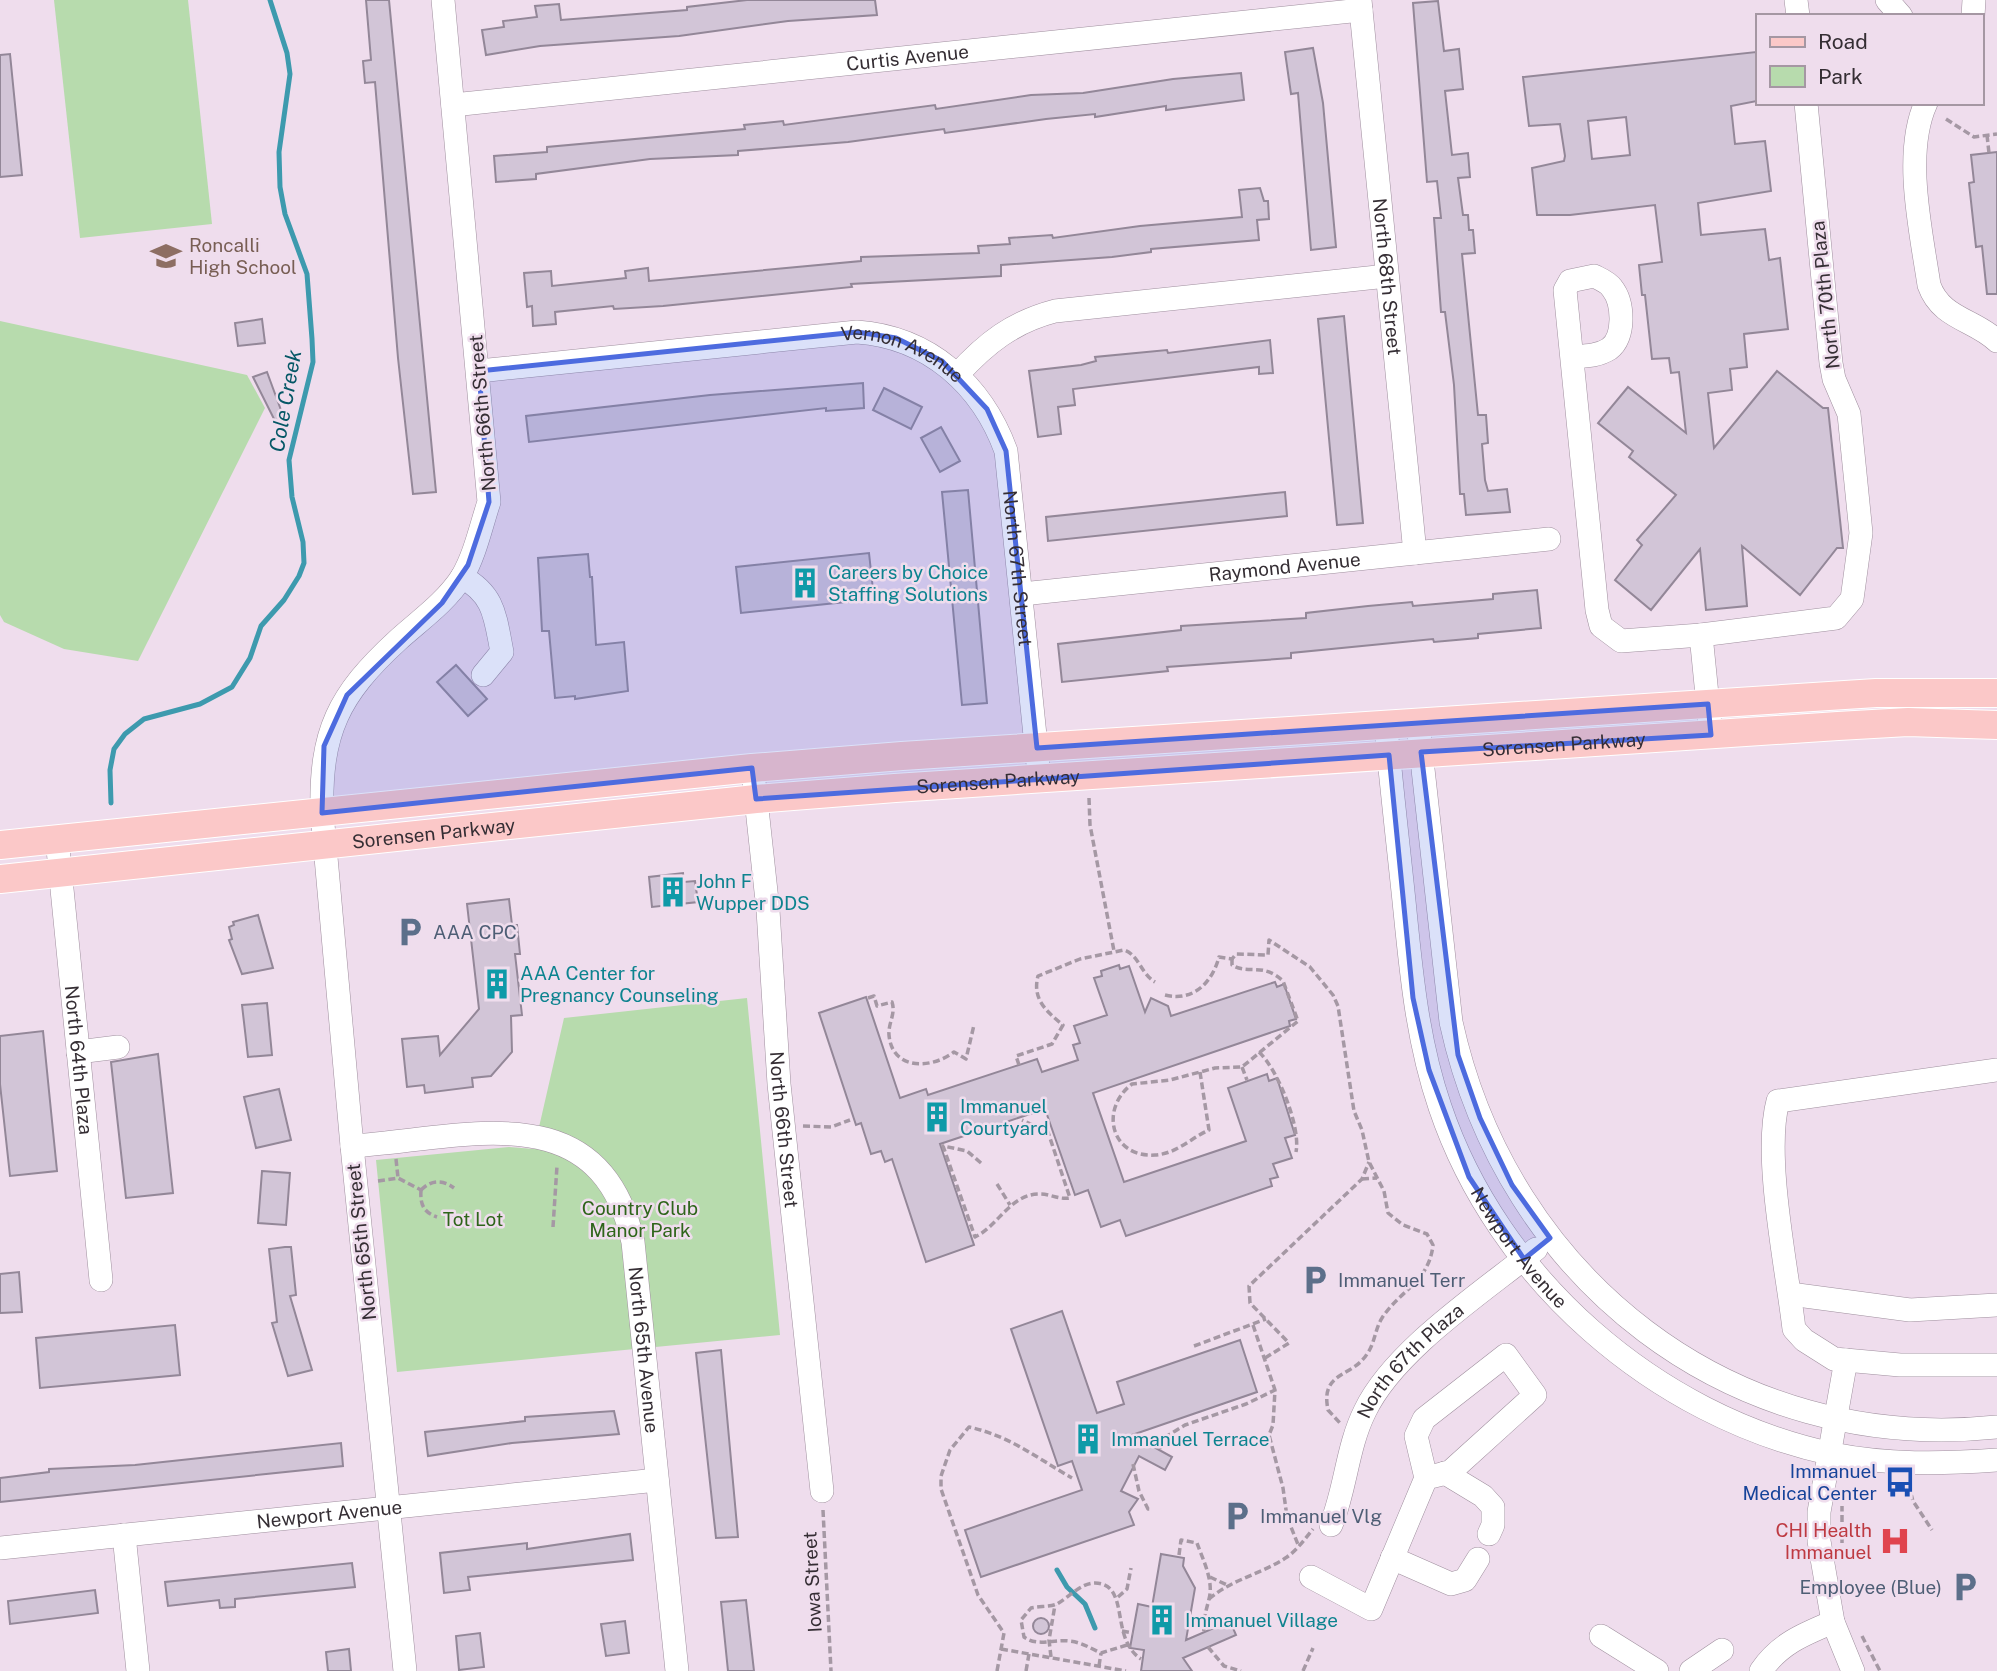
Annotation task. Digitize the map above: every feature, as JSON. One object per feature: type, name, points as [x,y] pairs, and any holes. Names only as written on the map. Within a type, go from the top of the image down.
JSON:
[{"type":"main road","name":"Sorensen Parkway","points":[[0,845],[752,768],[1877,693],[1997,693]]},
{"type":"main road","name":"Sorensen Parkway","points":[[0,879],[756,799],[1421,752],[1908,722],[1997,725]]},
{"type":"street","name":"North 66th Street","points":[[321,813],[324,746],[334,718],[347,695],[396,642],[442,603],[461,577],[489,502],[443,0]]},
{"type":"street","points":[[1887,0],[1898,14]]},
{"type":"street","name":"Curtis Avenue","points":[[453,106],[1361,5]]},
{"type":"street","name":"North 68th Street","points":[[1361,5],[1415,553]]},
{"type":"street","name":"North 70th Plaza","points":[[1572,357],[1597,610],[1601,626],[1621,641],[1823,622],[1836,618],[1852,599],[1861,546],[1860,520],[1849,414],[1834,379],[1831,363],[1806,105]]},
{"type":"street","points":[[1925,105],[1916,124],[1914,159],[1929,285],[1933,296],[1948,313],[1989,333],[1997,341]]},
{"type":"street","name":"Vernon Avenue","points":[[478,371],[857,332],[908,343],[942,361],[957,375],[992,339],[1014,325],[1055,311],[1387,276]]},
{"type":"street","name":"North 67th Street","points":[[957,375],[988,409],[1006,452],[1039,779]]},
{"type":"street","name":"Raymond Avenue","points":[[1022,594],[1549,539]]},
{"type":"street","points":[[461,577],[486,595],[498,631],[502,652],[483,675]]},
{"type":"street","points":[[1701,635],[1711,735]]},
{"type":"street","name":"Newport Avenue","points":[[1419,724],[1451,1022],[1458,1055],[1480,1118],[1512,1185],[1550,1238],[1604,1298],[1668,1346],[1752,1393],[1835,1420],[1946,1431],[1997,1427]]},
{"type":"street","name":"Newport Avenue","points":[[1386,726],[1413,998],[1429,1070],[1450,1136],[1469,1177],[1490,1214],[1551,1292],[1601,1339],[1678,1393],[1742,1425],[1830,1453],[1899,1462],[1997,1461]]},
{"type":"street","name":"North 66th Street","points":[[752,768],[770,935],[783,1125],[822,1491]]},
{"type":"street","name":"North 65th Street","points":[[321,813],[405,1671]]},
{"type":"street","name":"North 64th Plaza","points":[[57,839],[101,1280]]},
{"type":"street","points":[[78,1052],[118,1047]]},
{"type":"street","points":[[1997,1070],[1778,1101],[1773,1119],[1774,1160],[1794,1329],[1804,1340],[1834,1359],[1900,1365],[1997,1365]]},
{"type":"street","name":"North 65th Avenue","points":[[352,1146],[524,1133],[565,1144],[600,1170],[625,1211],[633,1242],[677,1671]]},
{"type":"street","name":"North 67th Plaza","points":[[1331,1525],[1342,1497],[1356,1430],[1377,1389],[1439,1326],[1550,1238]]},
{"type":"street","points":[[1790,1294],[1910,1310],[1997,1305]]},
{"type":"street","points":[[1311,1577],[1371,1609],[1392,1558],[1435,1476],[1535,1395],[1506,1355],[1424,1419],[1416,1436],[1435,1476],[1483,1496],[1493,1507],[1493,1525],[1489,1535]]},
{"type":"street","points":[[1846,1360],[1819,1512],[1819,1541],[1833,1622],[1853,1671]]},
{"type":"street","name":"Newport Avenue","points":[[0,1548],[657,1480]]},
{"type":"street","points":[[124,1535],[138,1671]]},
{"type":"street","points":[[1392,1558],[1451,1584],[1465,1580],[1478,1559]]},
{"type":"street","points":[[1761,1671],[1776,1651],[1789,1642],[1833,1622]]},
{"type":"street","points":[[1601,1636],[1657,1671]]},
{"type":"street","points":[[1691,1671],[1722,1650]]},
{"type":"path","points":[[1946,119],[1974,137],[1997,134]]},
{"type":"path","points":[[1987,135],[1989,153]]},
{"type":"path","points":[[1090,790],[1090,825],[1114,951]]},
{"type":"path","points":[[1165,995],[1175,998],[1196,992],[1212,978],[1219,957],[1232,958],[1236,954],[1268,956],[1269,940],[1310,967],[1333,995],[1338,1006],[1354,1111],[1363,1130],[1369,1161],[1378,1178],[1388,1213],[1403,1225],[1427,1234],[1433,1245],[1428,1268],[1380,1321],[1368,1353],[1353,1367],[1339,1374],[1327,1390],[1328,1410],[1343,1427]]},
{"type":"path","points":[[1019,1065],[1016,1056],[1052,1044],[1063,1025],[1043,1009],[1038,995],[1038,976],[1056,967],[1114,951],[1131,952],[1146,977],[1155,982]]},
{"type":"path","points":[[1200,1072],[1209,1130],[1187,1144],[1155,1155],[1135,1150],[1118,1138],[1112,1124],[1113,1111],[1124,1091],[1132,1084],[1170,1080],[1200,1072],[1242,1067],[1298,1021],[1283,981],[1261,968],[1237,968],[1232,965],[1232,958]]},
{"type":"path","points":[[868,998],[874,996],[877,1006],[892,1002],[894,1009],[889,1033],[891,1043],[900,1057],[915,1065],[933,1065],[954,1052],[966,1059],[974,1025]]},
{"type":"path","points":[[1259,1052],[1275,1071],[1297,1134],[1296,1152]]},
{"type":"path","points":[[1242,1067],[1247,1080]]},
{"type":"path","points":[[783,1125],[831,1127],[850,1120]]},
{"type":"path","points":[[981,1164],[967,1151],[943,1146],[975,1237],[993,1224],[1010,1205],[1041,1193],[1059,1200],[1070,1198],[1048,1132],[1022,1120]]},
{"type":"path","points":[[553,1227],[557,1157]]},
{"type":"path","points":[[396,1158],[398,1178]]},
{"type":"path","points":[[1265,1358],[1289,1343],[1250,1303],[1249,1286],[1362,1179],[1369,1161]]},
{"type":"path","points":[[378,1181],[398,1178],[421,1190]]},
{"type":"path","points":[[1362,1179],[1378,1178]]},
{"type":"path","points":[[421,1190],[431,1182],[440,1182],[454,1188]]},
{"type":"path","points":[[997,1184],[1010,1205]]},
{"type":"path","points":[[421,1190],[422,1206],[428,1214],[437,1217]]},
{"type":"path","points":[[1194,1346],[1266,1319]]},
{"type":"path","points":[[1209,1599],[1227,1585],[1274,1566],[1298,1546],[1287,1517],[1283,1488],[1269,1435],[1273,1425],[1275,1390],[1253,1325]]},
{"type":"path","points":[[1162,1448],[1154,1444],[1185,1425],[1247,1404],[1275,1390]]},
{"type":"path","points":[[997,1671],[1004,1633],[978,1595],[941,1489],[943,1465],[956,1441],[969,1427],[988,1431],[1028,1449],[1072,1478]]},
{"type":"path","points":[[1133,1464],[1139,1491],[1147,1509],[1152,1509]]},
{"type":"path","points":[[1908,1480],[1913,1501],[1932,1530]]},
{"type":"path","name":"Iowa Street","points":[[822,1491],[831,1671]]},
{"type":"path","points":[[1842,1503],[1842,1546]]},
{"type":"path","points":[[1179,1555],[1181,1540],[1197,1544],[1209,1577],[1209,1599],[1203,1618],[1204,1633]]},
{"type":"path","points":[[1118,1597],[1127,1589],[1131,1568]]},
{"type":"path","points":[[1209,1577],[1227,1585]]},
{"type":"path","points":[[1127,1645],[1101,1653],[1081,1643],[1049,1640],[1033,1643],[1024,1637],[1021,1620],[1031,1608],[1055,1605],[1088,1583],[1098,1583],[1109,1587],[1118,1597],[1122,1631],[1127,1645],[1141,1659]]},
{"type":"path","points":[[1051,1657],[1049,1640],[1055,1605]]},
{"type":"path","points":[[1122,1631],[1133,1633]]},
{"type":"path","points":[[1860,1631],[1880,1671]]},
{"type":"path","points":[[1208,1647],[1224,1665],[1241,1671]]},
{"type":"path","points":[[1303,1671],[1313,1648]]},
{"type":"path","points":[[1001,1649],[1126,1671]]},
{"type":"path","points":[[1099,1666],[1101,1653]]},
{"type":"path","points":[[1026,1671],[1029,1654]]},
{"type":"path","points":[[1220,1671],[1224,1665]]},
{"type":"highlighted area","points":[[857,332],[896,338],[942,361],[987,409],[1006,451],[1037,748],[1708,704],[1711,735],[1421,752],[1458,1055],[1480,1118],[1512,1185],[1550,1238],[1524,1259],[1469,1177],[1429,1070],[1413,998],[1389,755],[756,799],[752,768],[322,813],[324,746],[347,695],[442,603],[468,565],[489,502],[479,371]]},
{"type":"green space","points":[[54,0],[188,0],[212,224],[80,238]]},
{"type":"green space","points":[[0,321],[247,375],[265,408],[138,661],[64,649],[4,622],[0,615]]},
{"type":"green space","name":"Country Club Manor Park","points":[[747,998],[780,1335],[397,1372],[376,1160],[509,1147],[534,1149],[564,1018]]},
{"type":"building","points":[[366,0],[389,0],[436,492],[413,494],[398,358],[375,82],[365,83],[363,61],[371,60]]},
{"type":"building","points":[[747,0],[875,0],[877,15],[788,21],[679,36],[540,46],[486,55],[482,30],[504,27],[503,21],[537,17],[535,6],[559,4],[561,20],[687,10],[687,7]]},
{"type":"building","points":[[1438,1],[1444,51],[1459,49],[1463,89],[1445,91],[1452,155],[1468,153],[1470,177],[1458,178],[1463,215],[1468,215],[1469,230],[1473,230],[1475,253],[1462,254],[1478,415],[1486,415],[1488,443],[1482,444],[1485,480],[1488,491],[1507,489],[1510,512],[1466,515],[1464,494],[1460,494],[1454,385],[1445,312],[1441,312],[1434,218],[1441,218],[1437,181],[1427,182],[1413,3]]},
{"type":"building","points":[[1313,48],[1323,103],[1336,247],[1311,250],[1298,93],[1291,94],[1285,52]]},
{"type":"building","points":[[1756,52],[1756,101],[1731,106],[1735,144],[1765,141],[1771,191],[1698,203],[1701,235],[1765,229],[1769,260],[1780,258],[1788,329],[1744,334],[1747,367],[1730,369],[1732,390],[1708,393],[1714,448],[1777,371],[1823,408],[1828,408],[1843,548],[1837,548],[1800,595],[1742,546],[1747,606],[1706,610],[1700,549],[1651,610],[1615,580],[1642,545],[1637,540],[1676,495],[1629,457],[1633,451],[1598,423],[1628,387],[1686,433],[1679,372],[1671,373],[1669,358],[1652,359],[1645,295],[1642,295],[1639,265],[1662,262],[1655,205],[1570,215],[1537,215],[1532,168],[1564,161],[1565,156],[1560,124],[1529,126],[1523,77]],"holes":[[[1626,117],[1630,155],[1592,159],[1588,121]]]},
{"type":"building","points":[[10,54],[22,175],[0,177],[0,55]]},
{"type":"building","points":[[1241,73],[1244,100],[1166,110],[1166,106],[1095,117],[1095,114],[1046,119],[945,133],[944,129],[848,142],[738,151],[738,155],[650,159],[536,174],[536,179],[496,182],[494,156],[547,152],[547,147],[745,129],[744,125],[783,121],[784,125],[935,105],[936,109],[1031,95],[1083,93],[1173,79]]},
{"type":"building","points":[[1997,152],[1997,294],[1987,294],[1982,246],[1976,247],[1969,183],[1974,182],[1971,155]]},
{"type":"building","points":[[1260,188],[1264,201],[1268,201],[1269,219],[1257,220],[1259,240],[1151,249],[1151,252],[1112,257],[1001,265],[1001,276],[851,284],[852,287],[663,306],[614,309],[613,306],[555,312],[556,324],[533,326],[532,306],[527,307],[524,273],[551,271],[552,286],[626,278],[625,271],[648,268],[649,281],[861,261],[861,257],[979,253],[978,246],[1010,244],[1009,238],[1052,235],[1053,238],[1140,226],[1242,217],[1239,190]]},
{"type":"building","points":[[1344,316],[1363,523],[1337,525],[1318,319]]},
{"type":"building","points":[[262,319],[265,343],[238,346],[235,323]]},
{"type":"building","points":[[1270,340],[1273,373],[1259,374],[1259,367],[1073,389],[1075,405],[1058,407],[1061,434],[1038,437],[1029,371],[1081,365],[1096,361],[1095,357],[1167,350],[1168,353]]},
{"type":"building","points":[[267,372],[285,421],[277,425],[253,377]]},
{"type":"building","points":[[863,383],[864,408],[826,411],[826,408],[529,442],[526,416],[710,395]]},
{"type":"building","points":[[884,388],[922,407],[911,429],[873,410]]},
{"type":"building","points":[[941,427],[960,461],[940,472],[921,438]]},
{"type":"building","points":[[968,490],[987,703],[962,705],[942,492]]},
{"type":"building","points":[[1285,492],[1287,516],[1048,541],[1046,517]]},
{"type":"building","name":"Careers by Choice Staffing Solutions","points":[[869,553],[874,599],[741,613],[736,567]]},
{"type":"building","points":[[588,554],[596,645],[624,642],[628,691],[575,699],[575,696],[555,698],[549,631],[542,631],[538,558]]},
{"type":"building","points":[[1537,590],[1541,628],[1478,634],[1478,638],[1434,642],[1433,639],[1291,653],[1291,658],[1167,667],[1168,671],[1062,682],[1058,644],[1181,630],[1181,626],[1306,618],[1306,613],[1412,602],[1413,606],[1493,599],[1493,594]]},
{"type":"building","points":[[456,665],[487,699],[468,716],[437,682]]},
{"type":"building","name":"John F Wupper DDS","points":[[683,873],[684,882],[695,881],[698,902],[652,907],[649,877]]},
{"type":"building","name":"AAA Center for Pregnancy Counseling","points":[[509,899],[512,925],[517,925],[520,954],[515,954],[522,1015],[511,1016],[512,1052],[491,1076],[472,1078],[473,1087],[425,1093],[424,1085],[407,1087],[402,1039],[438,1036],[440,1055],[479,1009],[467,904]]},
{"type":"building","points":[[258,915],[273,968],[242,974],[229,940],[232,939],[229,927],[234,925],[233,922]]},
{"type":"building","name":"Immanuel Courtyard","points":[[1119,965],[1120,969],[1129,966],[1145,1012],[1151,998],[1168,1006],[1171,1016],[1275,982],[1277,987],[1284,984],[1296,1019],[1289,1021],[1290,1026],[1093,1093],[1124,1182],[1246,1141],[1228,1088],[1267,1074],[1269,1081],[1277,1078],[1295,1135],[1285,1138],[1292,1158],[1273,1164],[1278,1177],[1270,1179],[1272,1186],[1126,1236],[1120,1220],[1101,1227],[1088,1190],[1075,1195],[1045,1109],[940,1144],[974,1245],[926,1262],[892,1159],[885,1162],[881,1151],[871,1154],[861,1123],[856,1125],[819,1013],[866,997],[900,1098],[926,1089],[928,1095],[1037,1059],[1042,1072],[1078,1060],[1073,1045],[1080,1043],[1074,1026],[1107,1015],[1094,978],[1102,976],[1101,971]]},
{"type":"building","points":[[267,1003],[272,1055],[248,1057],[242,1005]]},
{"type":"building","points":[[43,1031],[57,1171],[10,1176],[0,1084],[0,1036]]},
{"type":"building","points":[[158,1054],[173,1193],[126,1198],[111,1062]]},
{"type":"building","points":[[279,1089],[291,1140],[256,1148],[244,1097]]},
{"type":"building","points":[[262,1171],[290,1173],[286,1225],[258,1223]]},
{"type":"building","points":[[291,1247],[296,1295],[290,1296],[312,1370],[288,1376],[272,1323],[277,1322],[269,1249]]},
{"type":"building","points":[[19,1272],[22,1312],[0,1313],[0,1274]]},
{"type":"building","name":"Immanuel Terrace","points":[[1062,1311],[1097,1413],[1124,1404],[1117,1382],[1240,1340],[1257,1392],[1132,1435],[1172,1457],[1165,1470],[1139,1456],[1121,1491],[1138,1499],[1129,1512],[1134,1525],[981,1577],[965,1530],[1082,1490],[1072,1461],[1058,1466],[1011,1329]]},
{"type":"building","points":[[175,1325],[180,1375],[40,1388],[36,1338]]},
{"type":"building","points":[[721,1350],[738,1537],[716,1538],[696,1353]]},
{"type":"building","points":[[614,1411],[619,1434],[512,1443],[428,1456],[425,1432],[525,1421],[525,1417]]},
{"type":"building","points":[[341,1443],[343,1466],[0,1502],[0,1478],[49,1472],[49,1469],[135,1465]]},
{"type":"building","points":[[630,1534],[633,1560],[468,1577],[470,1590],[444,1593],[440,1553],[527,1543],[527,1549]]},
{"type":"building","name":"Immanuel Village","points":[[1161,1554],[1184,1558],[1183,1566],[1195,1588],[1186,1640],[1230,1621],[1236,1635],[1183,1658],[1192,1671],[1141,1671],[1144,1650],[1130,1648],[1138,1604],[1152,1607]]},
{"type":"building","points":[[352,1563],[355,1587],[235,1599],[235,1607],[220,1608],[219,1600],[168,1606],[165,1582]]},
{"type":"building","points":[[95,1590],[98,1613],[10,1624],[8,1601]]},
{"type":"building","points":[[746,1600],[754,1671],[728,1671],[721,1602]]},
{"type":"building","points":[[1038,1618],[1044,1618],[1049,1626],[1047,1632],[1038,1634],[1033,1629],[1033,1623]]},
{"type":"building","points":[[625,1621],[629,1653],[606,1656],[601,1624]]},
{"type":"building","points":[[480,1633],[484,1667],[459,1670],[456,1636]]},
{"type":"building","points":[[349,1649],[351,1671],[328,1671],[326,1652]]},
{"type":"waterway","name":"Cole Creek","points":[[111,803],[110,770],[114,749],[125,734],[144,719],[200,704],[232,687],[250,658],[261,626],[284,600],[304,563],[303,542],[292,497],[289,460],[313,362],[312,339],[307,274],[285,214],[280,187],[279,152],[290,74],[287,53],[270,0]]},
{"type":"waterway","points":[[1057,1570],[1067,1587],[1085,1604],[1095,1628]]},
{"type":"place","name":"Roncalli High School","points":[[166,256]]},
{"type":"place","name":"Careers by Choice Staffing Solutions","points":[[805,583]]},
{"type":"place","name":"John F Wupper DDS","points":[[673,892]]},
{"type":"place","name":"AAA CPC","points":[[410,932]]},
{"type":"place","name":"AAA Center for Pregnancy Counseling","points":[[497,984]]},
{"type":"place","name":"Immanuel Courtyard","points":[[937,1117]]},
{"type":"place","name":"Immanuel Terr","points":[[1315,1280]]},
{"type":"place","name":"Immanuel Terrace","points":[[1088,1439]]},
{"type":"place","name":"Immanuel Medical Center","points":[[1900,1482]]},
{"type":"place","name":"Immanuel Vlg","points":[[1237,1516]]},
{"type":"place","name":"CHI Health Immanuel","points":[[1895,1541]]},
{"type":"place","name":"Employee (Blue)","points":[[1965,1587]]},
{"type":"place","name":"Immanuel Village","points":[[1162,1620]]},
{"type":"park label","name":"Tot Lot","points":[[473,1219]]}]
